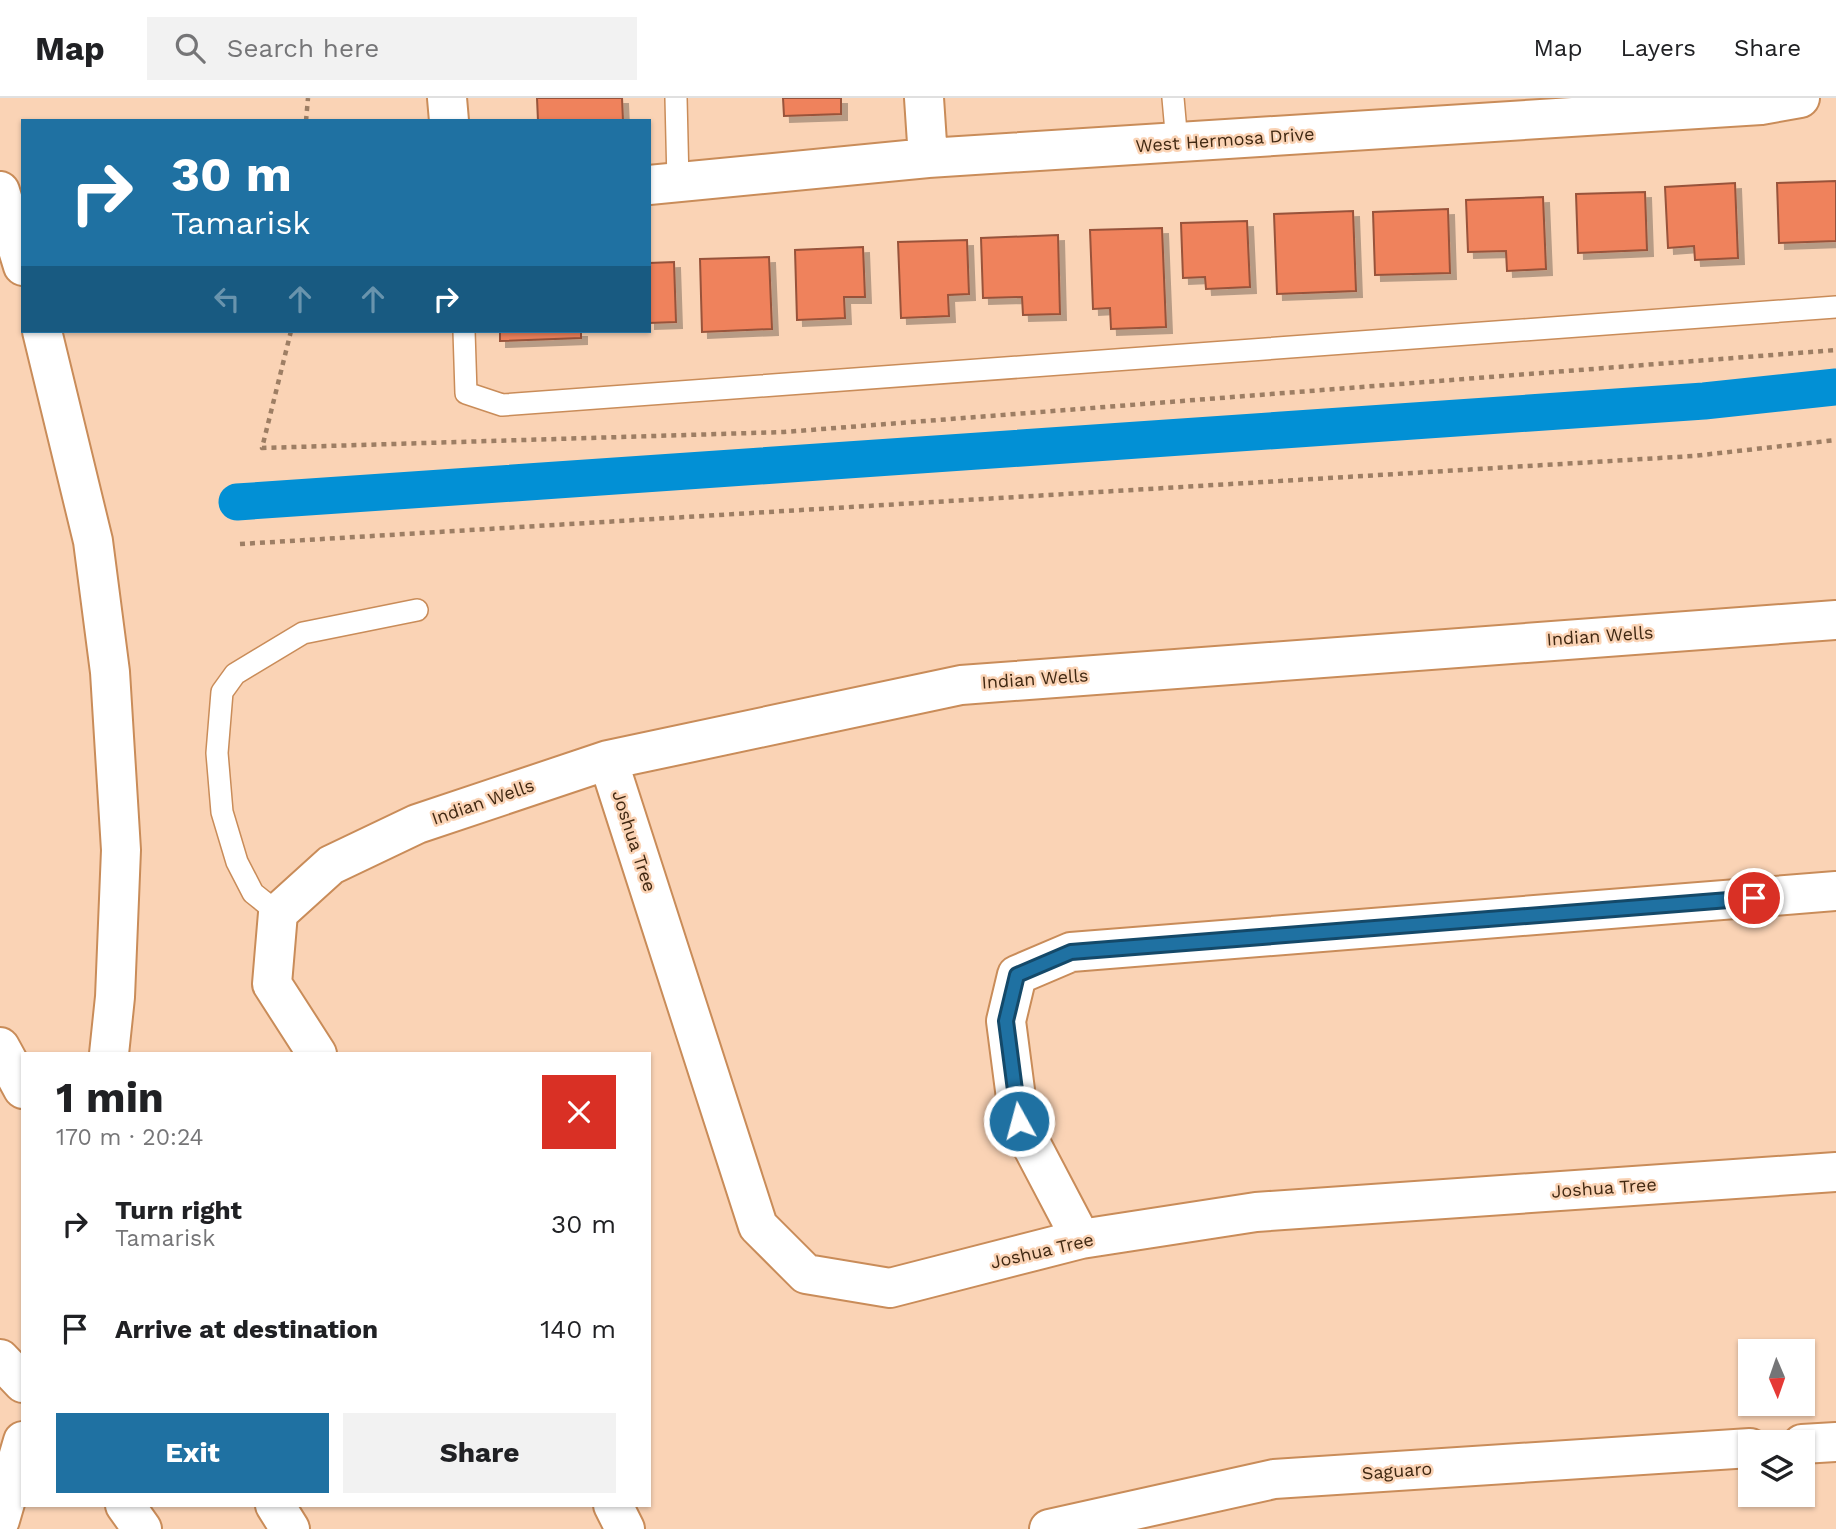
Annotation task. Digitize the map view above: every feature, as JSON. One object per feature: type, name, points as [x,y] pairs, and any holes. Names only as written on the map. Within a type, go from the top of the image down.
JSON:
[{"type":"main road","points":[[447,98],[449,119]]},
{"type":"main road","points":[[924,98],[928,158]]},
{"type":"main road","name":"West Hermosa Drive","points":[[664,184],[928,158],[1177,143],[1404,113],[1761,105],[1800,98]]},
{"type":"main road","points":[[0,191],[21,259]]},
{"type":"main road","points":[[42,333],[93,541],[110,672],[121,850],[115,997],[109,1052]]},
{"type":"main road","name":"Indian Wells","points":[[278,913],[331,865],[417,824],[608,760],[961,685],[1836,620]]},
{"type":"main road","name":"Joshua Tree","points":[[608,760],[758,1226],[806,1274],[890,1288],[1081,1239],[1256,1212],[1836,1172]]},
{"type":"main road","points":[[1081,1239],[1019,1121],[1006,1021],[1017,975],[1071,952],[1836,891]]},
{"type":"main road","points":[[278,913],[272,984],[316,1052]]},
{"type":"main road","points":[[0,1047],[21,1085]]},
{"type":"main road","points":[[0,1359],[21,1381]]},
{"type":"main road","points":[[1815,1443],[1836,1442]]},
{"type":"main road","points":[[0,1520],[21,1448]]},
{"type":"main road","name":"Saguaro","points":[[1049,1529],[1274,1479],[1738,1449]]},
{"type":"main road","points":[[126,1507],[142,1529]]},
{"type":"main road","points":[[276,1507],[290,1529]]},
{"type":"main road","points":[[614,1507],[625,1529]]},
{"type":"lane","points":[[664,184],[676,98]]},
{"type":"lane","points":[[1173,98],[1177,143]]},
{"type":"lane","points":[[464,333],[466,393],[502,405],[1836,307]]},
{"type":"lane","points":[[278,913],[253,893],[237,862],[222,812],[217,753],[222,692],[235,674],[303,634],[416,610]]},
{"type":"path","points":[[306,119],[308,98]]},
{"type":"path","points":[[291,333],[262,448],[784,432],[1836,350]]},
{"type":"path","points":[[240,544],[1693,456],[1836,440]]},
{"type":"building","points":[[537,98],[622,98],[623,119],[538,119]]},
{"type":"building","points":[[783,98],[841,98],[841,114],[784,116]]},
{"type":"building","points":[[1836,181],[1836,241],[1779,243],[1777,183]]},
{"type":"building","points":[[1735,183],[1738,258],[1695,260],[1694,246],[1668,248],[1665,187]]},
{"type":"building","points":[[1645,192],[1647,250],[1578,253],[1576,194]]},
{"type":"building","points":[[1543,197],[1546,269],[1507,271],[1506,251],[1468,252],[1466,200]]},
{"type":"building","points":[[1448,209],[1450,273],[1375,275],[1373,212]]},
{"type":"building","points":[[1353,211],[1356,291],[1277,294],[1274,214]]},
{"type":"building","points":[[1247,221],[1250,287],[1206,289],[1205,277],[1183,278],[1181,223]]},
{"type":"building","points":[[1162,228],[1166,327],[1111,329],[1110,308],[1093,309],[1090,230]]},
{"type":"building","points":[[1058,235],[1060,314],[1023,315],[1022,297],[983,298],[981,238]]},
{"type":"building","points":[[967,240],[969,294],[948,295],[949,316],[901,318],[898,242]]},
{"type":"building","points":[[863,247],[865,297],[844,297],[845,318],[797,320],[795,250]]},
{"type":"building","points":[[769,257],[772,329],[702,332],[700,259]]},
{"type":"building","points":[[674,262],[676,322],[651,323],[651,263]]},
{"type":"building","points":[[500,333],[581,333],[581,338],[500,341]]},
{"type":"waterway","points":[[237,502],[1704,401],[1836,387]]},
{"type":"route","points":[[1019,1121],[1006,1021],[1017,975],[1071,952],[1754,898]]}]
